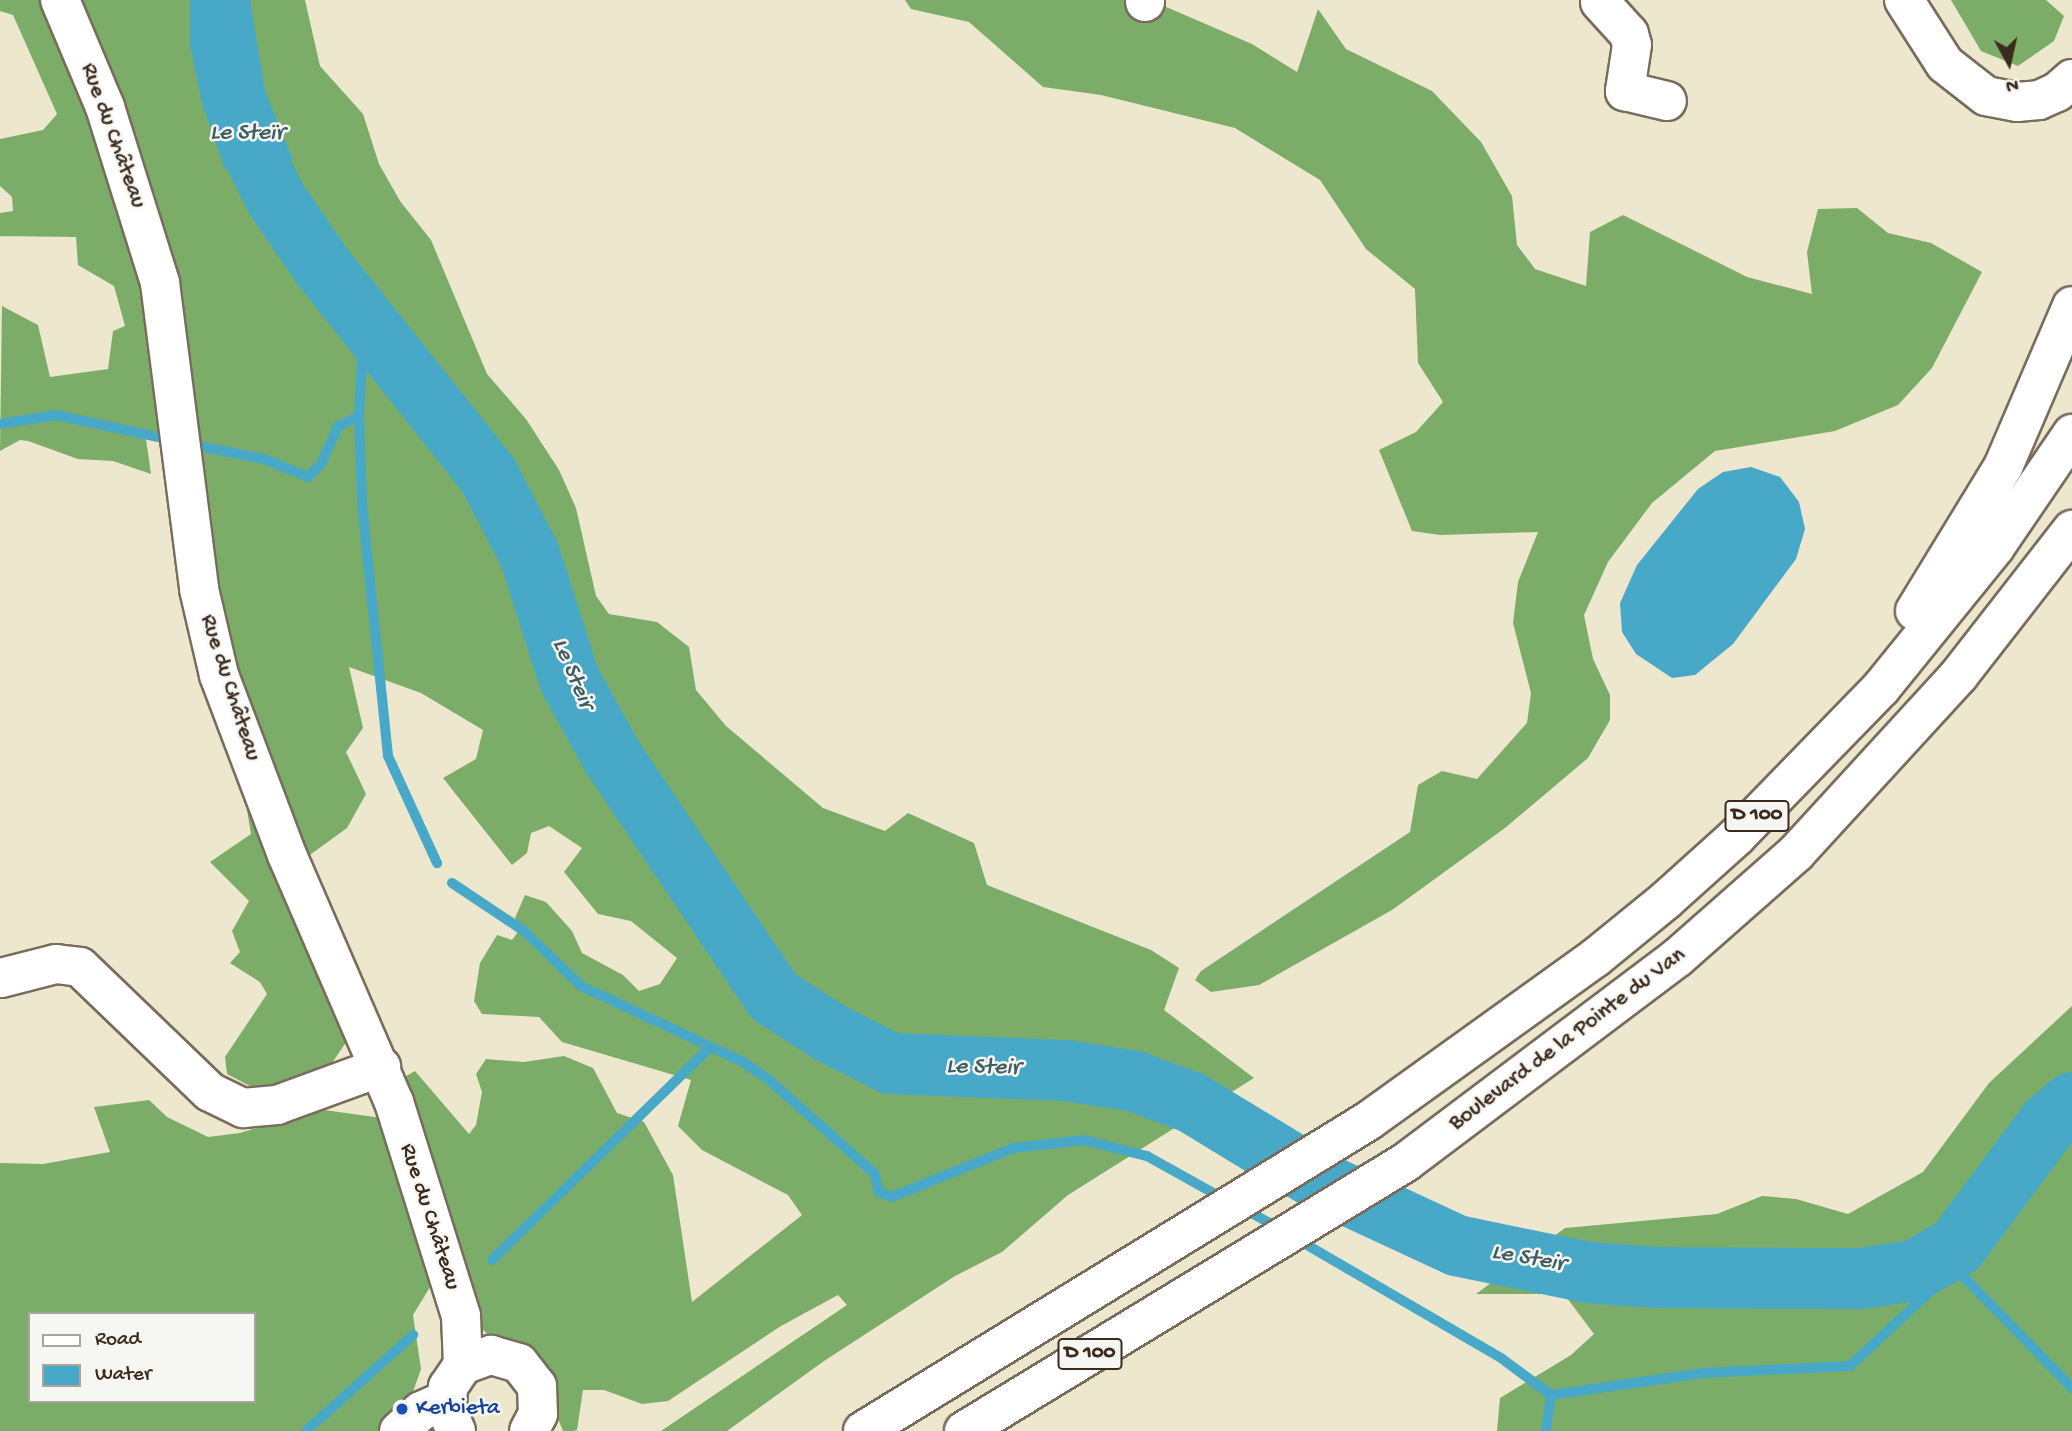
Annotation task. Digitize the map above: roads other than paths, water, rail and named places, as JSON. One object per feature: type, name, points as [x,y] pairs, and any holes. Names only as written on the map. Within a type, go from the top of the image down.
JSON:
[{"type":"main road","name":"Rue du Château","points":[[61,0],[105,107],[160,283],[199,589],[219,675],[287,855],[382,1066],[461,1315],[463,1365]]},
{"type":"main road","points":[[1904,0],[1945,65],[1986,96],[2017,102],[2039,100],[2057,92],[2072,79]]},
{"type":"main road","points":[[1599,1],[1629,34],[1632,45],[1625,91],[1667,101]]},
{"type":"main road","name":"D 100","points":[[1816,757],[1979,510],[2025,422],[2072,306]]},
{"type":"main road","name":"D 100","points":[[863,1431],[1036,1329],[1368,1121],[1595,958],[1656,909],[1816,757],[1881,688],[1987,557],[2072,434]]},
{"type":"main road","name":"Boulevard de la Pointe du Van","points":[[964,1431],[1406,1162],[1594,1025],[1796,853],[1959,675],[2072,530]]},
{"type":"main road","name":"D 100","points":[[1796,853],[2001,652],[2072,573]]},
{"type":"main road","points":[[1,978],[46,965],[80,967],[109,990],[210,1092],[243,1108],[277,1105],[382,1066]]},
{"type":"main road","name":"Rue du Château","points":[[461,1315],[506,1357],[519,1363],[537,1386],[540,1400],[533,1429]]},
{"type":"main road","points":[[399,1431],[421,1410],[451,1415],[448,1387],[463,1365],[476,1358],[506,1357]]},
{"type":"water","name":"Le Steïr","points":[[197,0],[250,0],[265,91],[293,160],[224,168],[197,65]]},
{"type":"water","points":[[1751,467],[1780,477],[1799,502],[1805,529],[1796,559],[1733,644],[1695,675],[1672,678],[1636,654],[1622,632],[1620,603],[1637,565],[1698,489],[1723,472]]},
{"type":"waterway","name":"Le Steir","points":[[220,0],[220,41],[231,95],[249,146],[276,199],[321,265],[488,475],[529,554],[569,679],[612,757],[773,996],[829,1032],[890,1063],[1065,1070],[1135,1081],[1191,1102],[1329,1186],[1456,1245],[1587,1272],[1657,1277],[1860,1278],[1914,1270],[1956,1246],[2048,1122],[2072,1102]]},
{"type":"waterway","name":"Le Steir","points":[[364,320],[359,416],[362,504],[388,756],[437,863]]},
{"type":"waterway","points":[[0,424],[56,415],[172,440]]},
{"type":"waterway","points":[[188,444],[264,459],[308,477],[321,464],[338,426],[359,416]]},
{"type":"waterway","name":"Le Steir","points":[[452,883],[524,931],[581,986],[743,1062],[768,1079],[874,1173],[879,1192],[892,1197],[1013,1148],[1084,1140],[1147,1156],[1226,1200]]},
{"type":"waterway","points":[[492,1260],[709,1048]]},
{"type":"waterway","name":"Le Steir","points":[[1241,1207],[1282,1230]]},
{"type":"waterway","name":"Le Steir","points":[[1295,1238],[1501,1358],[1551,1395],[1703,1373],[1850,1366],[1955,1268],[1956,1246]]},
{"type":"waterway","points":[[1955,1268],[2072,1388]]},
{"type":"waterway","points":[[306,1431],[413,1335]]},
{"type":"waterway","points":[[1546,1431],[1551,1395]]},
{"type":"place","name":"Kerbieta","points":[[402,1409]]}]
